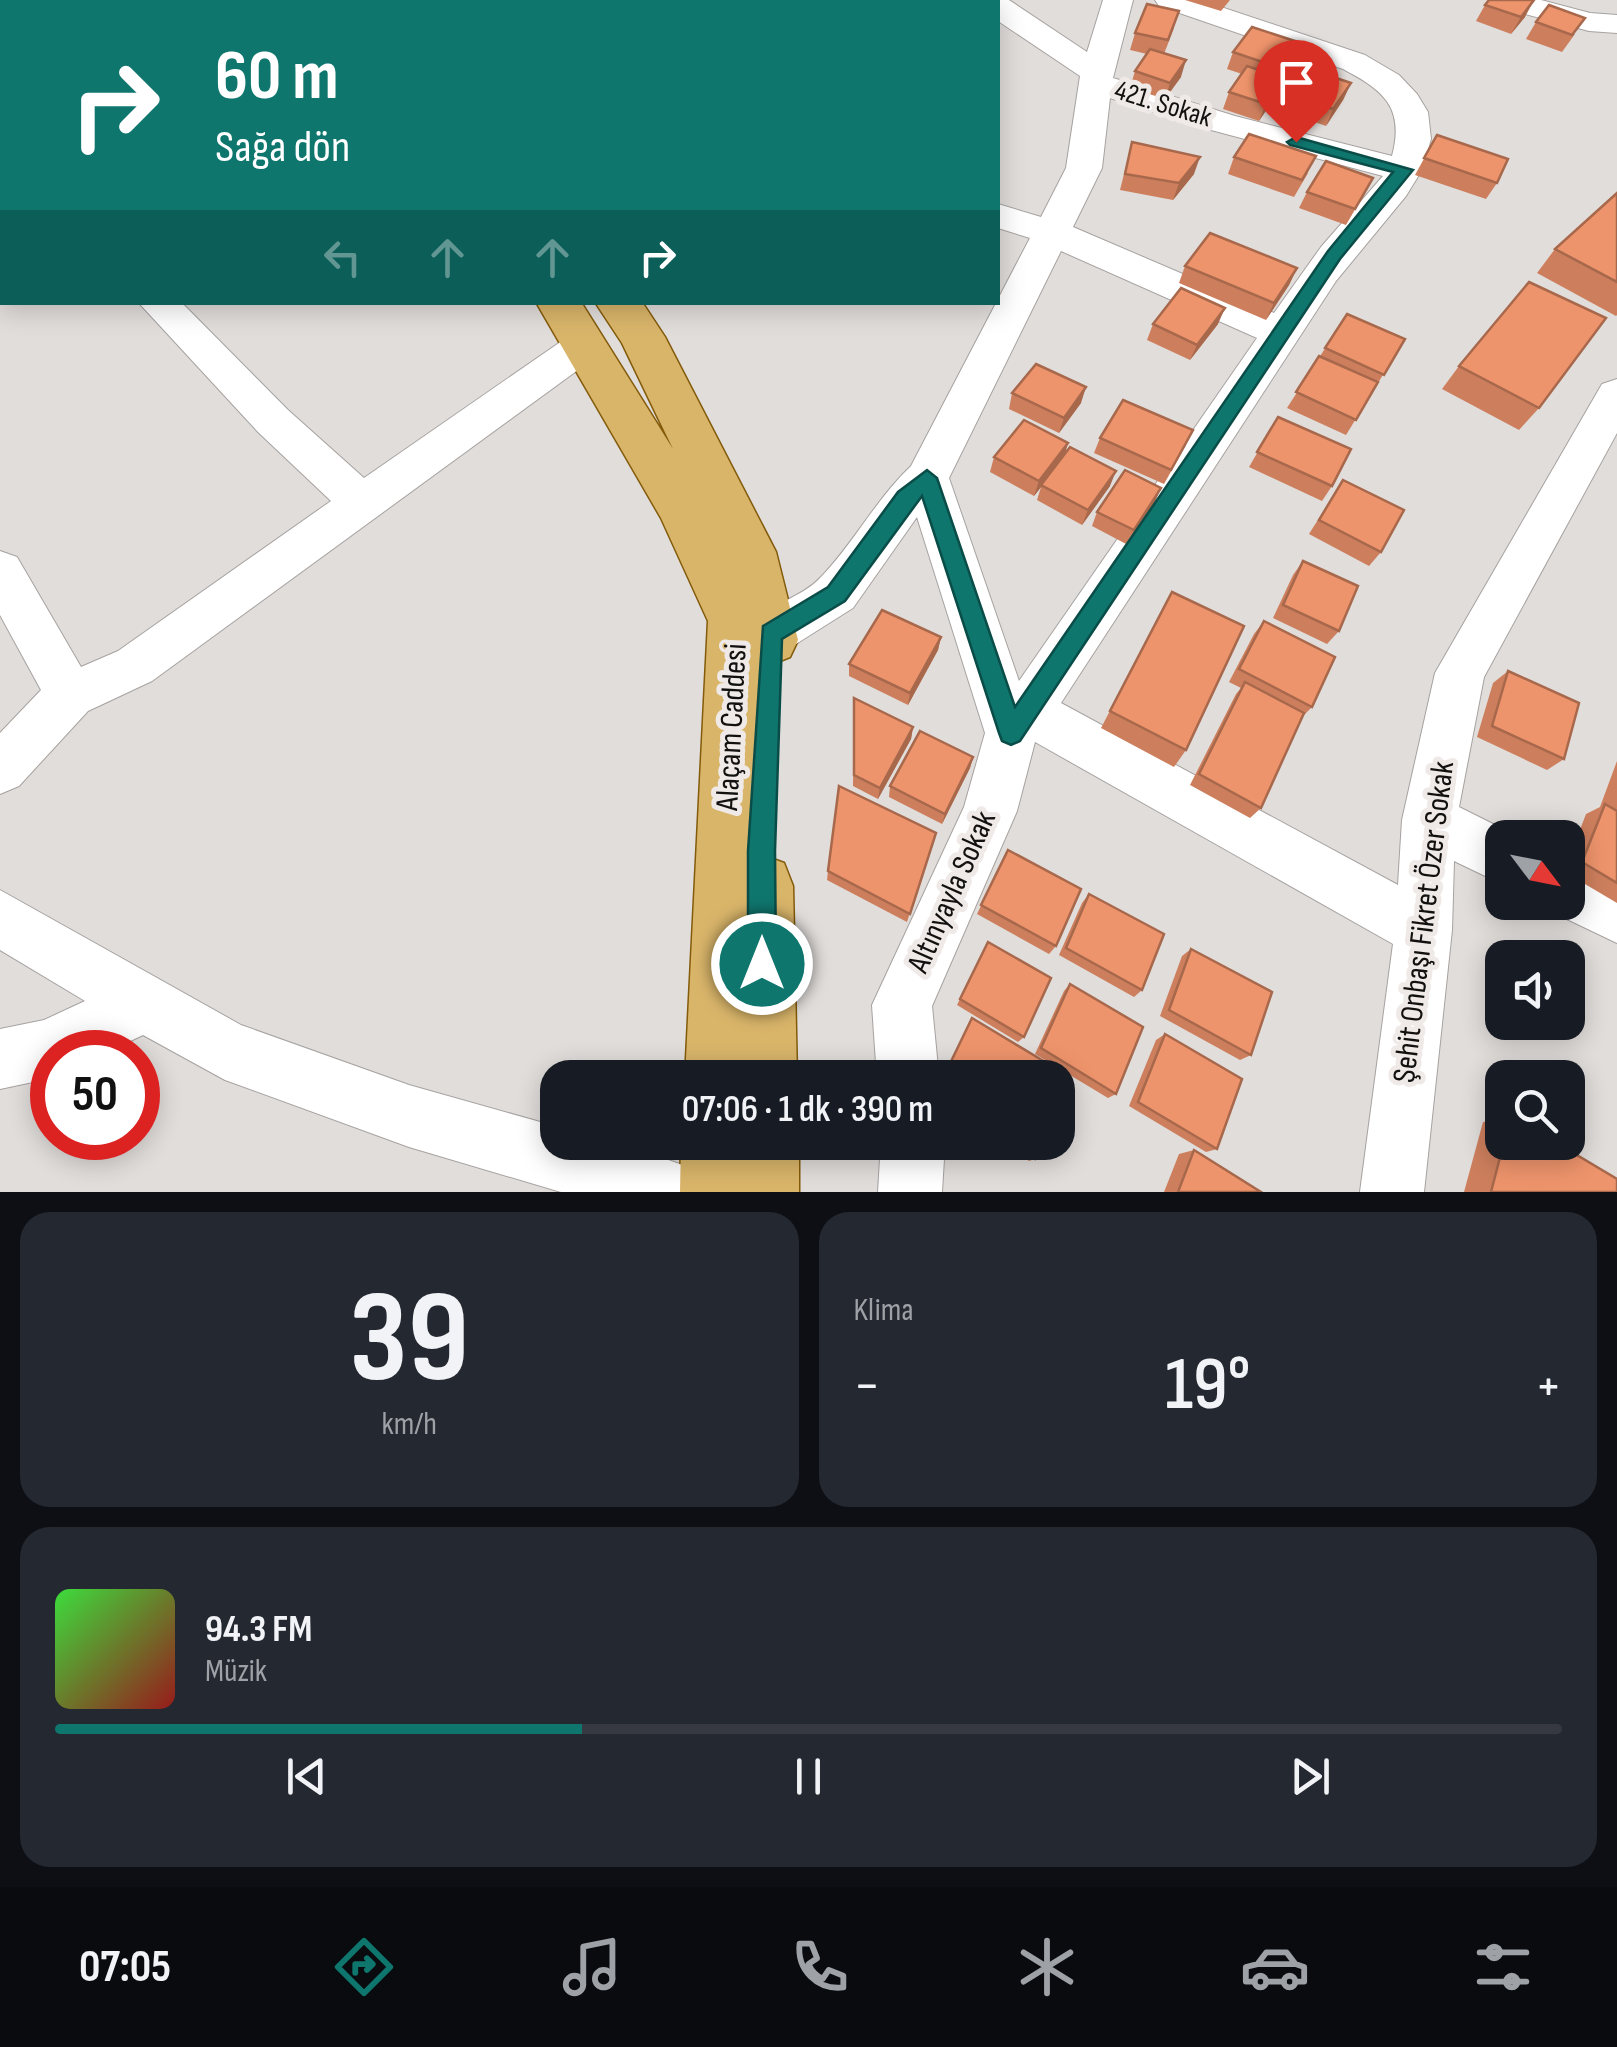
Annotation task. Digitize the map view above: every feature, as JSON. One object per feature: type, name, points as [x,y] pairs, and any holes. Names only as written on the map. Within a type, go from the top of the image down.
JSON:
[{"type":"main road","name":"Alaçam Caddesi","points":[[586,317],[642,337],[749,552],[771,634],[762,851],[762,1060]]},
{"type":"main road","name":"Alaçam Caddesi","points":[[586,317],[736,622],[721,1060]]},
{"type":"main road","points":[[683,1192],[705,1160]]},
{"type":"main road","points":[[762,1160],[762,1192]]},
{"type":"street","points":[[771,634],[836,594],[906,498],[927,478],[1084,168],[1096,78],[1118,0]]},
{"type":"street","points":[[1019,722],[1334,255],[1404,170],[1415,134],[1404,96],[1382,76],[1341,57],[1170,0]]},
{"type":"street","points":[[1506,0],[1589,22],[1617,24]]},
{"type":"street","name":"421. Sokak","points":[[1000,9],[1096,78],[1223,123],[1404,170]]},
{"type":"street","points":[[1000,217],[1053,233],[1283,333]]},
{"type":"street","points":[[160,305],[273,422],[362,502]]},
{"type":"street","points":[[0,770],[70,695],[134,666],[362,502],[586,317]]},
{"type":"street","name":"Şehit Onbaşı Fikret Özer Sokak","points":[[1392,1192],[1423,930],[1430,820],[1460,673],[1617,395]]},
{"type":"street","points":[[927,478],[1019,722],[1423,930]]},
{"type":"street","points":[[0,571],[70,695]]},
{"type":"street","name":"Altınyayla Sokak","points":[[907,1060],[902,1004],[990,811],[1019,722]]},
{"type":"street","points":[[1430,820],[1485,848]]},
{"type":"street","points":[[1585,899],[1617,915]]},
{"type":"street","points":[[0,918],[225,1050],[409,1116],[683,1192]]},
{"type":"street","points":[[0,1059],[49,1049],[145,1003]]},
{"type":"street","points":[[910,1192],[912,1160]]},
{"type":"building","points":[[1489,0],[1534,0],[1521,17],[1485,5]]},
{"type":"building","points":[[1147,4],[1179,11],[1168,40],[1135,33]]},
{"type":"building","points":[[1549,5],[1585,18],[1572,35],[1536,22]]},
{"type":"building","points":[[1252,27],[1304,44],[1286,70],[1233,52]]},
{"type":"building","points":[[1150,49],[1186,60],[1170,83],[1135,71]]},
{"type":"building","points":[[1247,66],[1283,78],[1266,104],[1229,92]]},
{"type":"building","points":[[1306,68],[1351,83],[1333,109],[1287,93]]},
{"type":"building","points":[[1249,134],[1316,156],[1302,180],[1234,157]]},
{"type":"building","points":[[1437,135],[1508,159],[1497,183],[1424,158]]},
{"type":"building","points":[[1132,142],[1200,157],[1179,183],[1125,174]]},
{"type":"building","points":[[1326,161],[1373,178],[1355,209],[1307,192]]},
{"type":"building","points":[[1617,193],[1617,282],[1555,249]]},
{"type":"building","points":[[1210,233],[1297,268],[1274,303],[1185,266]]},
{"type":"building","points":[[1529,282],[1606,318],[1539,408],[1459,366]]},
{"type":"building","points":[[1181,288],[1225,308],[1197,345],[1153,324]]},
{"type":"building","points":[[1347,314],[1405,339],[1384,375],[1325,348]]},
{"type":"building","points":[[1319,356],[1378,382],[1356,420],[1296,392]]},
{"type":"building","points":[[1036,364],[1086,387],[1064,418],[1012,393]]},
{"type":"building","points":[[1123,400],[1193,430],[1171,470],[1100,438]]},
{"type":"building","points":[[1278,417],[1351,449],[1332,486],[1257,452]]},
{"type":"building","points":[[1024,420],[1068,443],[1039,481],[994,457]]},
{"type":"building","points":[[1070,447],[1116,471],[1088,510],[1041,485]]},
{"type":"building","points":[[1125,470],[1161,488],[1134,530],[1097,512]]},
{"type":"building","points":[[1343,480],[1404,510],[1381,552],[1319,520]]},
{"type":"building","points":[[1303,561],[1358,586],[1339,631],[1283,605]]},
{"type":"building","points":[[1172,592],[1244,626],[1186,750],[1110,711]]},
{"type":"building","points":[[882,610],[941,637],[910,693],[849,664]]},
{"type":"building","points":[[1264,621],[1335,657],[1312,707],[1239,669]]},
{"type":"building","points":[[1508,671],[1579,703],[1564,759],[1492,726]]},
{"type":"building","points":[[1245,682],[1304,713],[1261,808],[1199,774]]},
{"type":"building","points":[[854,698],[913,727],[880,788],[854,775]]},
{"type":"building","points":[[920,731],[973,757],[945,814],[890,786]]},
{"type":"building","points":[[839,786],[936,833],[910,914],[828,871]]},
{"type":"building","points":[[1605,804],[1617,811],[1617,883],[1585,864]]},
{"type":"building","points":[[1008,850],[1081,889],[1056,946],[981,905]]},
{"type":"building","points":[[1089,894],[1164,934],[1142,990],[1066,948]]},
{"type":"building","points":[[988,942],[1051,978],[1024,1037],[960,999]]},
{"type":"building","points":[[1191,949],[1272,992],[1251,1055],[1169,1010]]},
{"type":"building","points":[[1070,984],[1143,1027],[1116,1094],[1075,1069],[1075,1060],[1061,1060],[1041,1048]]},
{"type":"building","points":[[972,1018],[1042,1060],[952,1060]]},
{"type":"building","points":[[1165,1034],[1242,1079],[1217,1149],[1138,1102]]},
{"type":"building","points":[[1194,1150],[1261,1192],[1178,1192]]},
{"type":"building","points":[[1499,1160],[1585,1160],[1617,1179],[1617,1192],[1491,1192]]},
{"type":"route","points":[[762,964],[762,851],[771,634],[836,594],[906,498],[927,478],[1011,733],[1334,255],[1404,170],[1296,142]]}]
